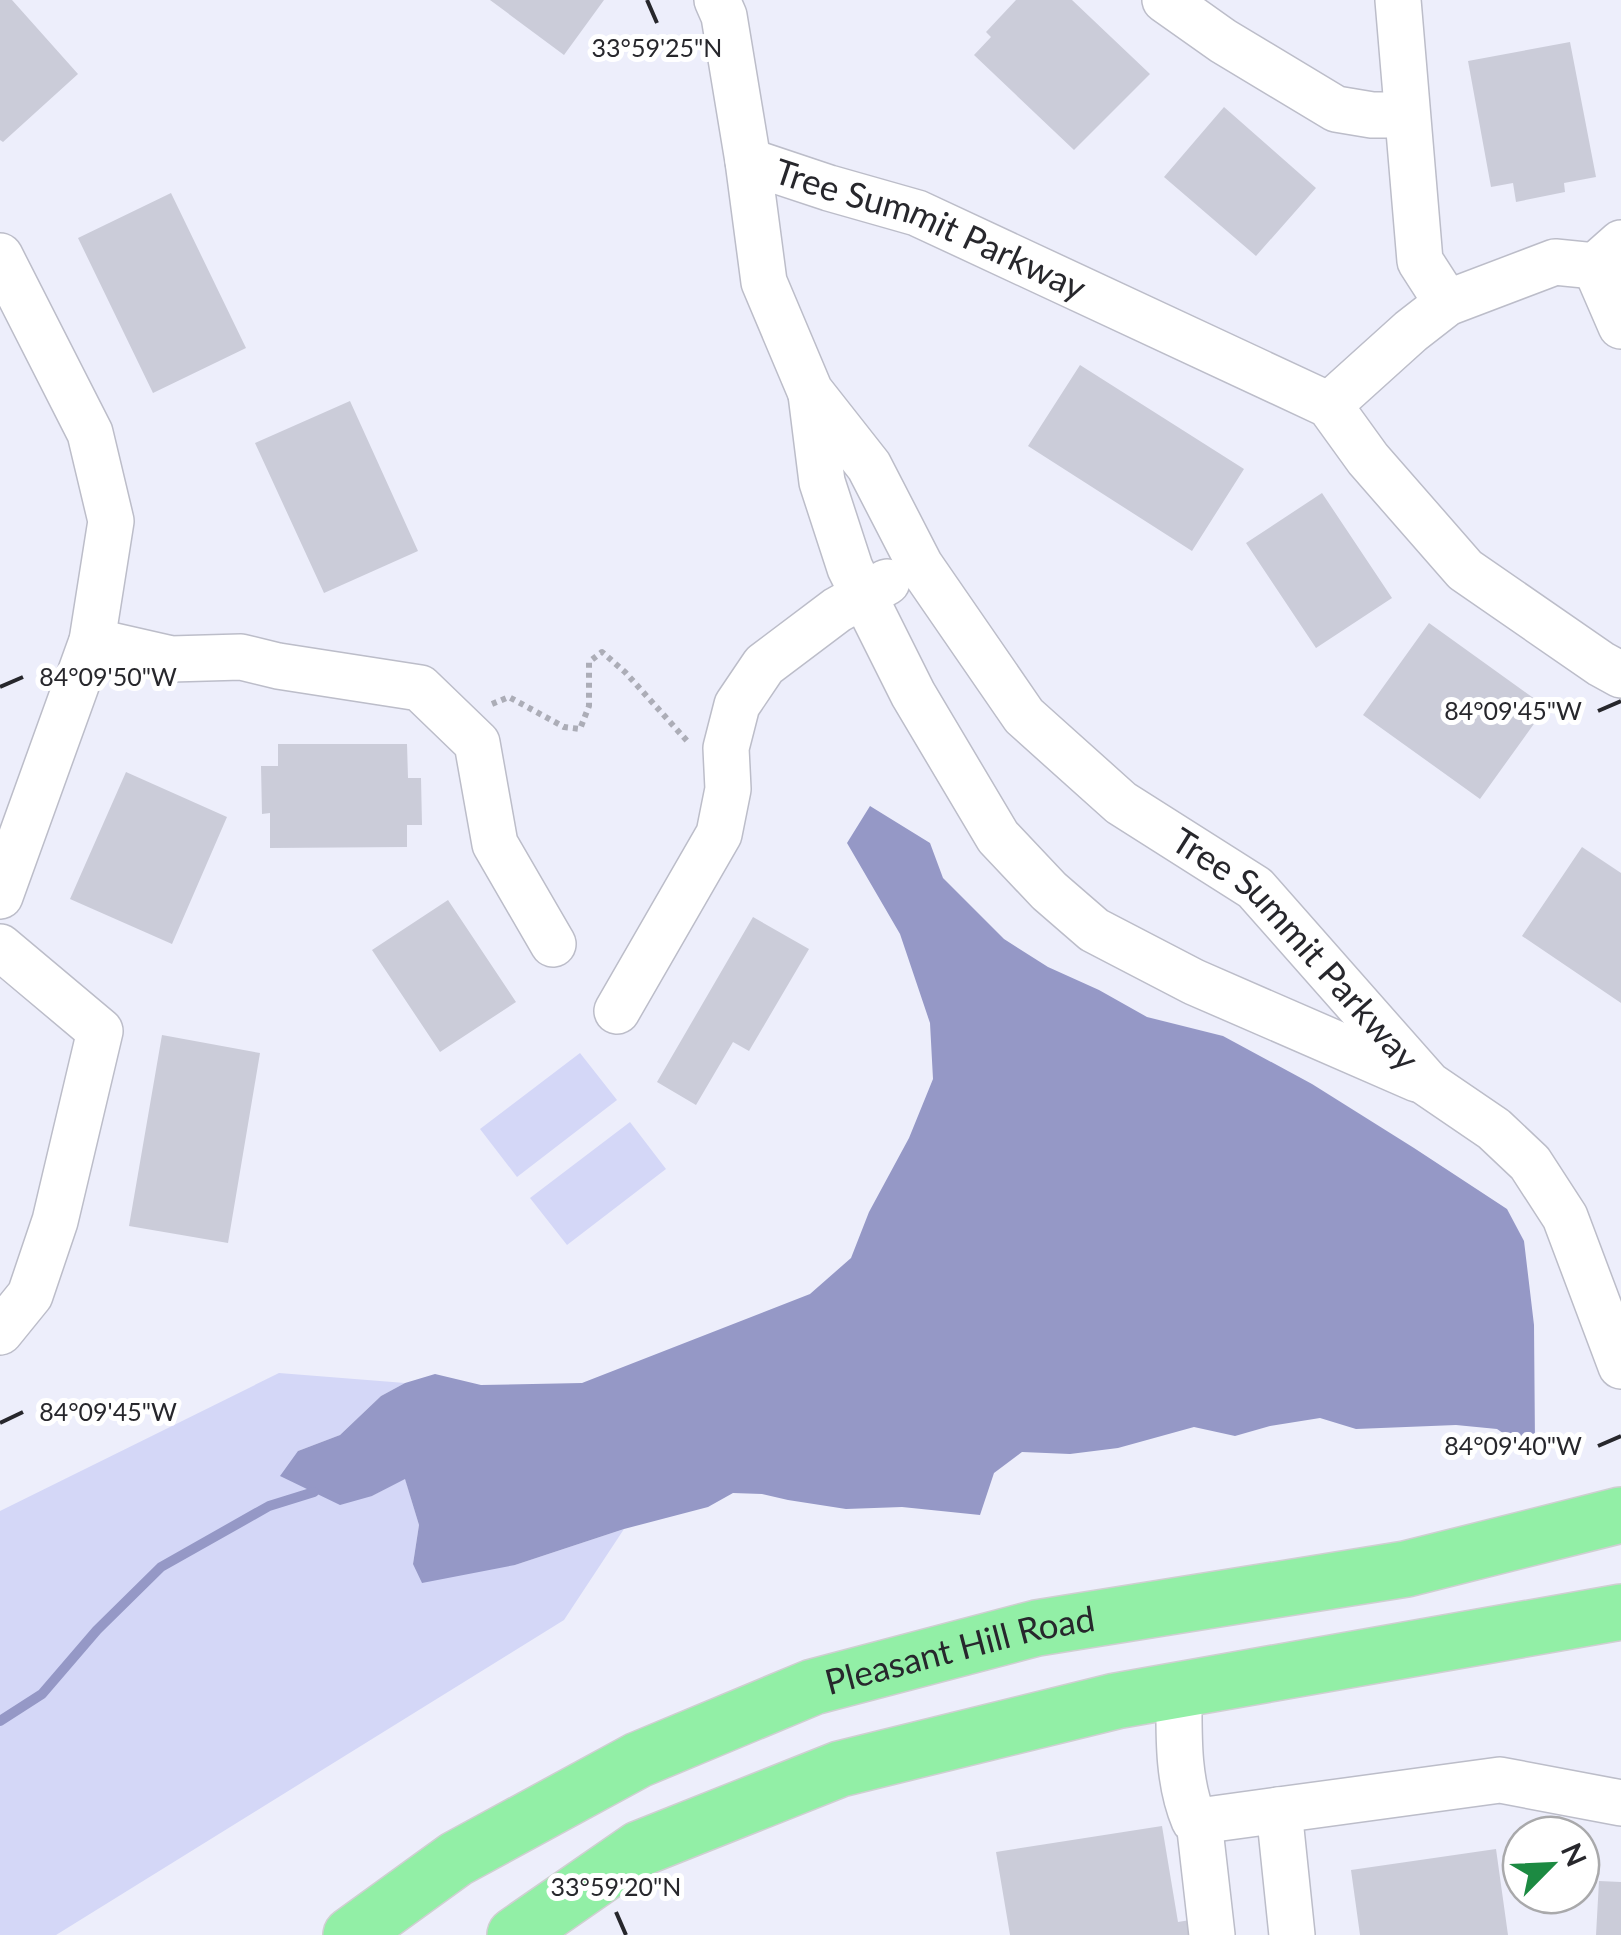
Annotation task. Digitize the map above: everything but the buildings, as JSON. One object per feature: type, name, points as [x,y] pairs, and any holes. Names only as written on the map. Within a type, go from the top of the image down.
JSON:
[{"type":"highway","name":"Pleasant Hill Road","points":[[352,1935],[456,1858],[638,1760],[813,1687],[1036,1628],[1406,1569],[1621,1515]]},
{"type":"highway","points":[[515,1935],[639,1850],[840,1769],[1097,1705],[1621,1612]]},
{"type":"street","name":"Tree Summit Parkway","points":[[717,0],[724,16],[764,282],[810,391],[868,466],[920,565],[1024,716],[1122,802],[1255,888],[1428,1084],[1494,1129],[1530,1163],[1565,1217],[1621,1366]]},
{"type":"street","points":[[1165,0],[1223,41],[1336,109],[1372,116],[1406,114]]},
{"type":"street","points":[[1398,0],[1420,261],[1448,303]]},
{"type":"street","name":"Tree Summit Parkway","points":[[748,161],[918,213],[1328,406],[1368,459],[1465,570],[1621,675]]},
{"type":"street","points":[[1328,406],[1448,303],[1555,262],[1608,254],[1621,326]]},
{"type":"street","points":[[0,256],[90,433],[111,521],[92,641],[0,896]]},
{"type":"street","points":[[810,391],[822,482],[850,568],[913,694],[998,837],[1094,930],[1194,982],[1428,1084]]},
{"type":"street","points":[[618,1011],[718,834],[728,789],[726,748],[737,705],[764,665],[837,610],[920,565]]},
{"type":"street","points":[[92,641],[170,660],[241,657],[420,688],[477,743],[495,844],[553,944]]},
{"type":"street","points":[[0,947],[100,1031],[56,1220],[30,1295],[0,1332]]},
{"type":"street","points":[[1179,1690],[1182,1776],[1194,1820],[1500,1780],[1621,1803]]},
{"type":"street","points":[[1279,1810],[1292,1935]]},
{"type":"street","points":[[1199,1821],[1212,1935]]},
{"type":"path","points":[[454,720],[509,697],[564,728],[580,729],[589,706],[589,662],[602,652],[687,739],[702,776],[724,804]]},
{"type":"shaded area","points":[[870,806],[930,843],[943,878],[1004,939],[1048,967],[1147,1017],[1223,1036],[1312,1084],[1507,1209],[1524,1241],[1534,1325],[1535,1445],[1522,1446],[1497,1429],[1456,1425],[1356,1429],[1320,1418],[1235,1436],[1194,1427],[1118,1448],[1070,1454],[1022,1452],[994,1473],[980,1515],[902,1507],[846,1509],[762,1494],[733,1493],[708,1507],[624,1529],[515,1565],[422,1583],[413,1564],[419,1525],[405,1479],[372,1496],[340,1505],[280,1476],[298,1451],[340,1435],[381,1396],[405,1383],[435,1374],[481,1385],[582,1383],[810,1294],[851,1258],[933,1079],[930,1023],[900,934],[847,843]]},
{"type":"shaded area","points":[[580,1053],[617,1100],[517,1177],[480,1129]]},
{"type":"shaded area","points":[[630,1122],[666,1169],[567,1245],[530,1198]]},
{"type":"shaded area","points":[[279,1373],[405,1383],[381,1396],[340,1435],[298,1451],[372,1496],[405,1478],[419,1525],[413,1564],[515,1565],[624,1529],[564,1620],[56,1935],[0,1935],[0,1511]]},
{"type":"waterway","points":[[0,1721],[42,1694],[97,1630],[161,1567],[269,1506],[314,1492]]}]
